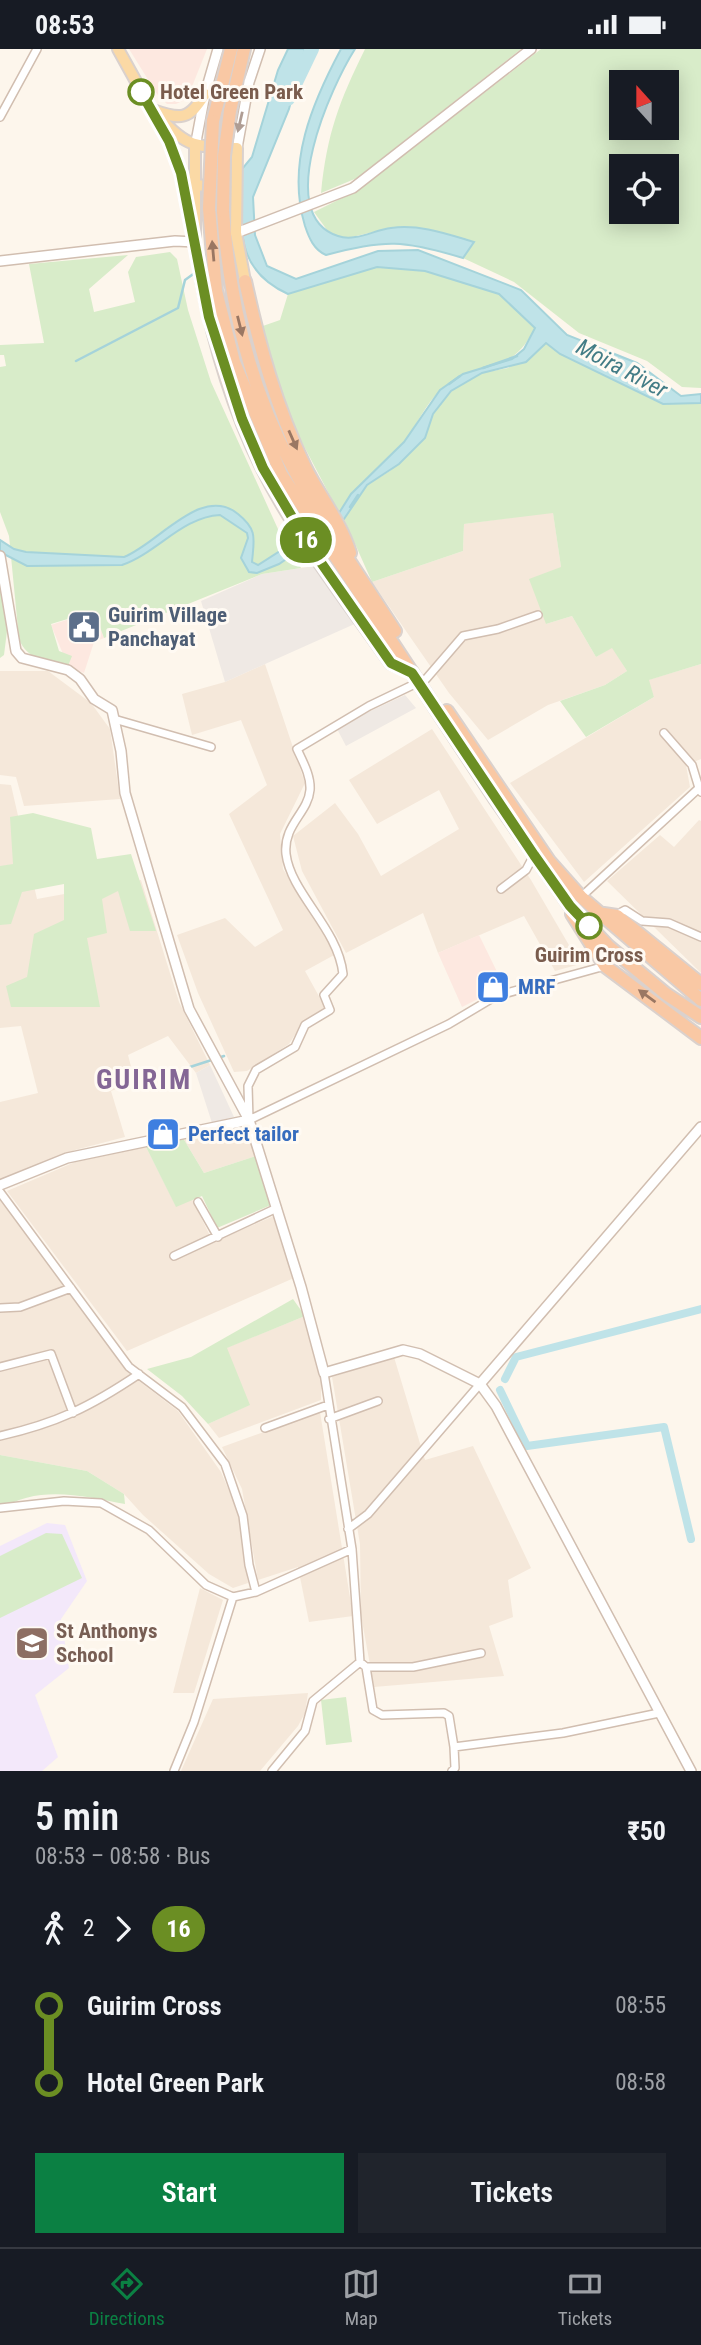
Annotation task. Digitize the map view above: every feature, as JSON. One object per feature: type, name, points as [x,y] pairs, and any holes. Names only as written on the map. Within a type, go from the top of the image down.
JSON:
[{"type":"highway","points":[[231,49],[214,121],[209,208],[216,291],[234,362],[262,435],[281,474],[570,906],[608,946],[666,994],[701,1017]]},
{"type":"highway","points":[[243,49],[224,156],[223,211],[232,293],[253,372],[292,467],[419,678],[549,861],[597,913],[701,1000]]},
{"type":"highway","points":[[202,281],[209,317],[242,419],[263,468],[308,544],[391,663],[419,678]]},
{"type":"highway","points":[[245,281],[277,405],[306,469],[343,530],[356,571]]},
{"type":"highway","points":[[570,906],[573,919],[606,966],[701,1038]]},
{"type":"highway","points":[[597,913],[615,915],[701,984]]},
{"type":"main road","points":[[118,49],[169,141],[181,173],[187,210],[195,236]]},
{"type":"main road","points":[[151,109],[172,117],[188,115],[194,111],[205,94]]},
{"type":"main road","points":[[151,109],[180,139],[195,147],[237,148],[235,186],[240,257],[245,281]]},
{"type":"main road","points":[[195,147],[195,236],[202,281]]},
{"type":"main road","points":[[181,173],[193,185],[235,186]]},
{"type":"street","points":[[0,117],[37,49]]},
{"type":"street","points":[[195,147],[205,94],[218,49]]},
{"type":"street","points":[[237,148],[249,82],[260,49]]},
{"type":"street","points":[[239,233],[353,188],[531,49]]},
{"type":"street","points":[[0,261],[195,236]]},
{"type":"street","points":[[0,556],[16,651],[22,658],[68,670],[80,679],[94,699],[112,710],[125,793],[189,1009],[249,1120],[324,1373],[329,1419],[352,1549],[363,1664],[373,1710],[382,1716],[444,1713],[449,1716],[454,1747],[455,1768],[452,1771]]},
{"type":"street","points":[[249,1120],[248,1086],[256,1070],[295,1047],[305,1025],[330,1010],[324,995],[343,974],[341,953],[286,857],[287,834],[310,792],[307,771],[297,749],[419,678],[463,636],[498,629],[538,615]]},
{"type":"street","points":[[114,719],[211,747]]},
{"type":"street","points":[[581,898],[700,790],[692,765],[664,733]]},
{"type":"street","points":[[692,765],[701,762]]},
{"type":"street","points":[[501,889],[526,870],[534,855]]},
{"type":"street","points":[[615,915],[625,911],[642,921],[668,923],[701,937]]},
{"type":"street","points":[[0,1185],[68,1158],[249,1120],[449,1024],[496,996],[606,966]]},
{"type":"street","points":[[348,1529],[368,1514],[701,1127]]},
{"type":"street","points":[[0,1192],[129,1367],[182,1407],[225,1464],[243,1516],[248,1565],[256,1592]]},
{"type":"street","points":[[198,1202],[218,1237]]},
{"type":"street","points":[[174,1256],[277,1208]]},
{"type":"street","points":[[0,1308],[20,1307],[71,1288]]},
{"type":"street","points":[[324,1373],[403,1350],[420,1354],[480,1384],[496,1406],[691,1771]]},
{"type":"street","points":[[0,1367],[51,1354],[73,1413]]},
{"type":"street","points":[[0,1436],[48,1425],[95,1403],[139,1374]]},
{"type":"street","points":[[329,1419],[377,1401]]},
{"type":"street","points":[[265,1428],[328,1405]]},
{"type":"street","points":[[0,1508],[64,1501],[101,1503],[149,1530],[206,1585],[233,1597],[256,1592],[352,1549]]},
{"type":"street","points":[[174,1771],[194,1722],[233,1597]]},
{"type":"street","points":[[272,1771],[305,1731],[313,1701],[363,1664],[413,1667],[481,1653]]},
{"type":"street","points":[[454,1747],[563,1733],[659,1713]]},
{"type":"shaded area","points":[[129,49],[207,49],[187,99],[176,104],[167,104],[157,94]]},
{"type":"shaded area","points":[[553,512],[561,567],[546,624],[572,616],[596,657],[612,647],[627,671],[605,685],[548,705],[488,740],[449,693],[372,582],[463,551],[464,524]]},
{"type":"shaded area","points":[[321,565],[359,622],[225,682],[201,601],[262,574]]},
{"type":"shaded area","points":[[94,611],[104,638],[94,642],[84,673],[68,666],[51,625]]},
{"type":"shaded area","points":[[265,664],[305,783],[280,834],[283,869],[336,954],[305,971],[326,1009],[302,1024],[289,1044],[247,1071],[234,1072],[198,993],[177,935],[225,918],[255,947],[283,930],[229,814],[267,785],[241,720],[192,735],[182,694],[225,682]]},
{"type":"shaded area","points":[[701,664],[701,759],[686,765],[690,787],[584,882],[510,783],[654,697],[648,680]]},
{"type":"shaded area","points":[[0,671],[48,671],[91,703],[110,729],[120,799],[24,806],[16,777],[0,775]]},
{"type":"shaded area","points":[[405,695],[416,708],[346,746],[336,727]]},
{"type":"shaded area","points":[[432,729],[531,880],[580,964],[555,971],[524,916],[438,953],[423,913],[346,953],[302,871],[293,836],[335,803],[358,834],[381,876],[459,829],[439,790],[377,824],[349,780]]},
{"type":"shaded area","points":[[0,784],[11,785],[37,899],[141,880],[179,1002],[210,1065],[196,1073],[168,1036],[128,1055],[135,1082],[111,1091],[125,1137],[75,1150],[0,1180],[0,1102],[38,1093],[21,1026],[0,1028]]},
{"type":"shaded area","points":[[699,820],[701,973],[607,881],[660,835],[674,847]]},
{"type":"shaded area","points":[[479,935],[504,986],[462,1007],[438,953]]},
{"type":"shaded area","points":[[210,1065],[234,1117],[212,1123],[196,1073]]},
{"type":"shaded area","points":[[242,1124],[247,1130],[256,1156],[204,1173],[183,1138]]},
{"type":"shaded area","points":[[146,1147],[176,1206],[192,1199],[213,1242],[274,1216],[294,1278],[127,1351],[7,1191],[75,1162]]},
{"type":"shaded area","points":[[0,1195],[126,1371],[178,1411],[221,1472],[241,1519],[248,1583],[233,1588],[209,1574],[143,1515],[124,1494],[87,1471],[0,1455]]},
{"type":"shaded area","points":[[305,1316],[321,1380],[321,1400],[219,1438],[208,1424],[249,1405],[226,1348]]},
{"type":"shaded area","points":[[394,1357],[425,1460],[473,1446],[531,1568],[508,1580],[513,1617],[489,1626],[504,1676],[374,1687],[361,1615],[360,1544],[332,1377]]},
{"type":"shaded area","points":[[320,1412],[353,1616],[309,1622],[298,1567],[258,1580],[242,1489],[222,1447]]},
{"type":"shaded area","name":"St Anthonys School","points":[[47,1523],[65,1525],[87,1581],[61,1619],[69,1668],[35,1695],[58,1757],[42,1771],[0,1771],[0,1546]]},
{"type":"shaded area","points":[[200,1588],[223,1600],[194,1693],[173,1693]]},
{"type":"shaded area","points":[[308,1693],[305,1713],[298,1726],[260,1771],[181,1771],[213,1699]]},
{"type":"green space","points":[[365,49],[521,49],[357,178],[321,193],[336,118]]},
{"type":"green space","points":[[541,49],[701,49],[701,388],[682,387],[647,361],[579,333],[514,282],[463,258],[474,243],[390,228],[352,237],[339,237],[327,230],[314,212],[360,189]]},
{"type":"green space","points":[[170,252],[177,259],[188,310],[211,382],[283,540],[301,568],[262,574],[104,638],[94,611],[51,624],[59,651],[72,656],[68,666],[46,661],[27,652],[19,639],[9,536],[0,512],[0,367],[6,366],[4,355],[0,355],[0,345],[44,343],[29,264],[128,255],[89,289],[94,312],[135,302],[128,272],[136,257]]},
{"type":"green space","points":[[377,267],[425,271],[499,294],[535,328],[514,356],[455,380],[441,390],[404,442],[339,513],[285,410],[260,327],[280,320],[288,294]]},
{"type":"green space","points":[[546,343],[560,354],[663,404],[701,403],[701,664],[649,680],[654,697],[586,737],[560,701],[605,685],[627,671],[612,648],[596,657],[572,616],[546,624],[529,579],[561,567],[553,513],[464,524],[463,551],[372,582],[344,519],[367,485],[390,471],[425,438],[433,414],[451,391],[482,373],[508,368]]},
{"type":"green space","points":[[0,582],[8,623],[4,655],[0,658]]},
{"type":"green space","points":[[33,813],[91,828],[97,859],[131,854],[156,931],[130,931],[118,891],[102,899],[107,933],[87,938],[100,1007],[11,1007],[6,986],[27,977],[34,934],[64,920],[64,884],[22,892],[11,924],[0,925],[0,866],[13,864],[10,817]]},
{"type":"green space","points":[[183,1138],[204,1173],[256,1156],[271,1205],[217,1228],[202,1196],[176,1207],[146,1147]]},
{"type":"green space","points":[[293,1299],[305,1316],[227,1348],[250,1405],[208,1424],[182,1396],[147,1369],[191,1357]]},
{"type":"green space","points":[[0,1455],[87,1471],[124,1494],[125,1504],[61,1494],[29,1497],[0,1510]]},
{"type":"green space","points":[[46,1533],[62,1534],[82,1578],[0,1618],[0,1556]]},
{"type":"green space","points":[[346,1697],[352,1742],[326,1745],[321,1700]]},
{"type":"water","points":[[288,49],[305,49],[289,109],[253,197],[255,235],[267,266],[296,279],[378,251],[418,250],[521,290],[567,335],[637,363],[681,396],[701,394],[701,403],[663,404],[560,354],[546,343],[526,362],[482,373],[451,391],[433,414],[425,438],[399,464],[367,485],[344,519],[279,564],[257,573],[249,572],[241,558],[248,538],[247,533],[220,515],[194,522],[122,565],[27,566],[0,552],[0,540],[14,549],[26,552],[124,557],[181,519],[210,506],[224,507],[238,514],[249,525],[254,541],[252,562],[258,565],[339,513],[351,494],[404,442],[440,390],[463,374],[512,359],[524,349],[535,328],[499,294],[425,271],[377,267],[288,294],[257,271],[248,257],[244,242],[242,169],[252,157],[278,70]]},
{"type":"water","points":[[341,49],[355,49],[333,90],[322,118],[308,177],[310,203],[319,223],[344,237],[412,227],[474,242],[463,258],[425,248],[394,244],[364,246],[326,255],[312,243],[300,203],[300,157],[312,112]]},
{"type":"waterway","name":"Moira River","points":[[288,99],[312,49]]},
{"type":"waterway","points":[[76,361],[178,308],[185,280],[196,272]]},
{"type":"waterway","points":[[483,368],[517,356]]},
{"type":"waterway","points":[[449,384],[460,376]]},
{"type":"waterway","points":[[350,507],[358,495]]},
{"type":"waterway","points":[[190,1067],[224,1056]]},
{"type":"waterway","points":[[505,1379],[516,1357],[701,1309]]},
{"type":"waterway","points":[[500,1390],[527,1446],[664,1427],[691,1539]]},
{"type":"bus line","name":"16","points":[[141,92],[169,141],[181,173],[187,210],[195,230],[209,317],[242,419],[263,468],[308,544],[391,663],[412,673],[534,855],[570,906],[589,926]]},
{"type":"place","name":"Hotel Green Park","points":[[141,92]]},
{"type":"place","name":"Guirim Village Panchayat","points":[[84,627]]},
{"type":"place","name":"Guirim Cross","points":[[589,926]]},
{"type":"place","name":"MRF","points":[[493,987]]},
{"type":"place","name":"Perfect tailor","points":[[163,1134]]},
{"type":"place","name":"St Anthonys School","points":[[32,1643]]},
{"type":"district","name":"GUIRIM","points":[[144,1079]]}]
